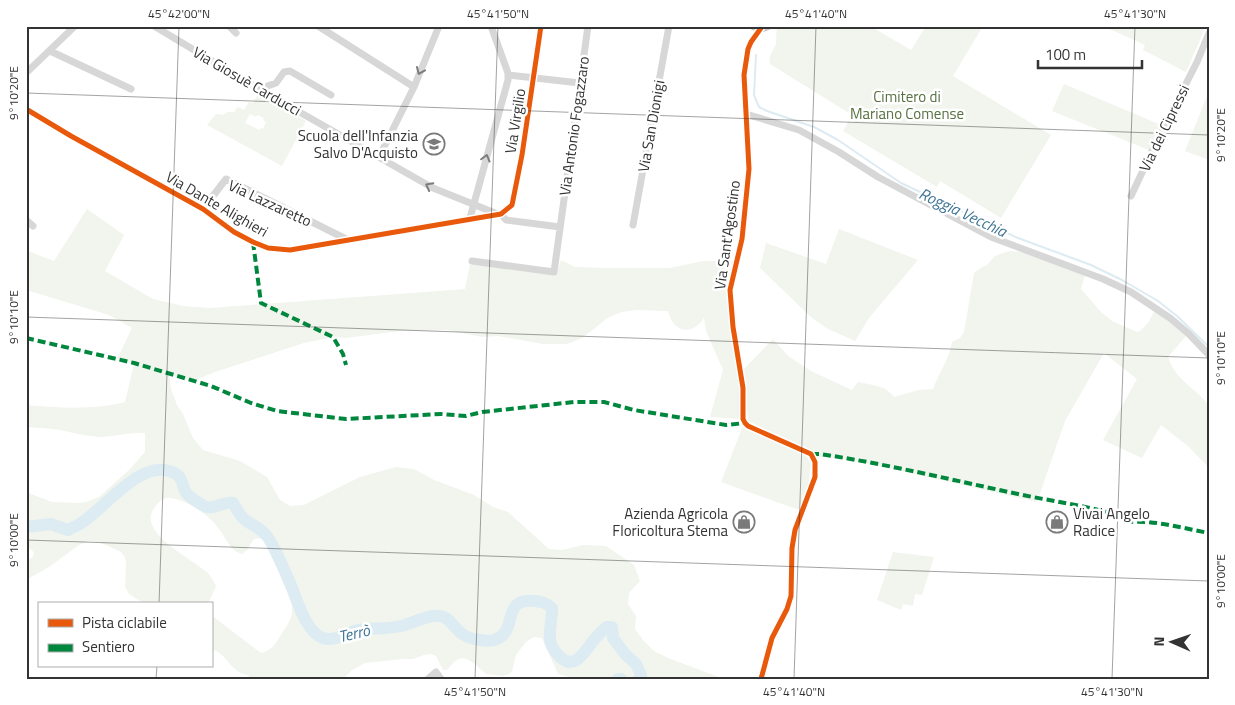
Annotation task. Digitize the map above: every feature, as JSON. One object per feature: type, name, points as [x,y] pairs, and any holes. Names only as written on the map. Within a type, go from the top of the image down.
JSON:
[{"type":"street","points":[[26,73],[75,26]]},
{"type":"street","name":"Via Giosuè Carducci","points":[[154,26],[259,89],[433,188],[499,214]]},
{"type":"street","points":[[229,26],[236,33]]},
{"type":"street","points":[[318,26],[414,87]]},
{"type":"street","points":[[379,157],[414,87],[439,26]]},
{"type":"street","points":[[470,218],[508,80],[508,75],[491,26]]},
{"type":"street","name":"Via Virgilio","points":[[499,214],[512,205],[541,26]]},
{"type":"street","name":"Via Antonio Fogazzaro","points":[[472,261],[554,272],[588,26]]},
{"type":"street","name":"Via San Dionigi","points":[[633,225],[669,26]]},
{"type":"street","name":"Via Sant'Agostino","points":[[758,27],[746,59],[744,75],[750,163],[742,239],[730,294],[743,388],[743,419],[748,426],[811,454],[814,462],[815,477],[795,530],[792,548],[791,596],[787,609],[772,638],[761,679]]},
{"type":"street","name":"Via dei Cipressi","points":[[1131,196],[1200,57],[1209,34]]},
{"type":"street","points":[[50,51],[131,89]]},
{"type":"street","points":[[259,89],[276,84],[284,72],[290,71],[331,95]]},
{"type":"street","points":[[508,75],[580,84]]},
{"type":"street","name":"Via Dante Alighieri","points":[[26,109],[203,210],[234,232],[268,248],[290,250],[499,214]]},
{"type":"street","points":[[746,114],[799,130],[840,152],[878,177],[991,237],[1103,279],[1131,292],[1170,318],[1209,355]]},
{"type":"street","name":"Via Lazzaretto","points":[[203,210],[226,179],[348,240]]},
{"type":"street","points":[[499,214],[506,220],[560,227]]},
{"type":"street","points":[[26,220],[33,226]]},
{"type":"street","points":[[428,679],[436,672],[441,679]]},
{"type":"green space","name":"Cimitero di Mariano Comense","points":[[778,26],[870,26],[911,50],[926,26],[983,26],[953,76],[1051,135],[1001,218],[940,181],[937,187],[843,131],[852,115],[770,64],[770,56],[776,44]]},
{"type":"green space","points":[[1103,26],[1206,26],[1186,72],[1143,50],[1145,45]]},
{"type":"green space","points":[[1064,84],[1161,125],[1149,150],[1052,111]]},
{"type":"green space","points":[[1209,91],[1209,160],[1185,151]]},
{"type":"green space","points":[[258,94],[306,121],[282,166],[207,125],[216,114],[223,115],[227,112],[234,112],[238,107],[244,110],[249,102],[253,103]],"holes":[[[250,114],[256,117],[257,115],[264,118],[263,120],[266,122],[263,129],[259,130],[245,123]]]},
{"type":"green space","points":[[87,209],[124,235],[105,271],[153,299],[183,306],[210,308],[465,289],[470,264],[554,275],[557,274],[561,260],[575,267],[605,268],[670,268],[703,261],[734,261],[729,280],[740,389],[741,419],[710,417],[723,370],[706,331],[704,318],[694,328],[683,330],[674,324],[668,311],[636,310],[622,312],[609,317],[582,338],[567,344],[543,344],[498,336],[482,337],[447,330],[399,331],[346,338],[333,337],[304,343],[212,373],[194,381],[169,375],[171,389],[177,405],[193,438],[203,450],[240,461],[267,477],[280,500],[290,506],[304,505],[360,477],[396,467],[414,469],[434,480],[474,495],[493,507],[508,512],[549,549],[562,550],[583,545],[606,546],[634,565],[640,581],[629,593],[628,604],[636,616],[635,629],[643,640],[654,651],[668,658],[724,679],[570,679],[558,674],[542,638],[534,637],[526,642],[516,655],[512,671],[503,676],[486,674],[475,664],[461,658],[455,661],[447,670],[443,670],[436,656],[431,654],[413,659],[365,663],[352,670],[343,679],[251,679],[248,675],[234,668],[215,650],[212,652],[212,616],[261,653],[269,650],[276,643],[290,620],[291,600],[284,578],[263,538],[254,539],[242,554],[231,547],[215,524],[204,514],[185,502],[171,498],[162,500],[155,507],[151,516],[152,525],[167,543],[211,577],[216,586],[209,602],[142,602],[129,594],[125,587],[125,557],[121,552],[99,542],[89,541],[79,545],[49,567],[26,580],[26,560],[32,558],[34,554],[33,551],[26,547],[26,492],[52,502],[86,502],[99,497],[130,469],[145,452],[145,433],[99,437],[53,429],[26,427],[26,405],[88,407],[125,402],[134,364],[117,359],[132,328],[109,315],[26,290],[26,258],[28,251],[54,261]]},
{"type":"green space","points":[[839,229],[918,260],[869,318],[855,341],[828,329],[812,318],[760,268],[766,243],[826,264]]},
{"type":"green space","points":[[1009,251],[1023,252],[1085,275],[1081,289],[1101,312],[1112,321],[1137,332],[1148,323],[1155,310],[1186,336],[1168,357],[1180,378],[1209,405],[1209,468],[1189,447],[1161,425],[1142,458],[1103,440],[1137,379],[1104,353],[1065,421],[1037,502],[880,466],[824,456],[817,458],[812,451],[748,421],[744,369],[773,339],[788,356],[811,371],[852,390],[858,382],[883,388],[894,397],[919,390],[933,389],[951,349],[952,342],[960,338],[964,332],[974,273],[987,265],[995,256]]},
{"type":"green space","points":[[743,426],[801,452],[811,463],[809,484],[799,510],[721,482]]},
{"type":"green space","points":[[893,552],[934,557],[922,595],[915,594],[913,606],[903,604],[901,610],[877,600]]},
{"type":"waterway","name":"Roggia Vecchia","points":[[756,55],[754,95],[759,107],[814,127],[838,140],[901,183],[1018,238],[1091,265],[1122,280],[1158,301],[1177,316],[1209,347]]},
{"type":"waterway","name":"Terrò","points":[[26,527],[51,524],[68,530],[88,519],[133,480],[145,473],[157,470],[169,471],[179,476],[186,493],[191,498],[207,507],[233,503],[243,518],[265,534],[278,556],[306,621],[316,634],[323,638],[332,639],[359,630],[401,626],[424,618],[438,616],[446,618],[461,633],[468,637],[478,640],[493,640],[503,635],[518,604],[524,601],[535,601],[544,603],[552,608],[551,645],[565,661],[575,661],[603,630],[607,627],[612,627],[613,638],[625,654],[636,664],[641,675],[639,679]]},
{"type":"marked path","points":[[253,242],[261,303],[333,337],[343,354],[346,365]]},
{"type":"marked path","points":[[26,338],[134,363],[211,386],[251,403],[277,411],[346,419],[441,414],[466,416],[482,412],[574,402],[604,402],[634,410],[726,425],[745,423]]},
{"type":"marked path","points":[[811,454],[870,462],[1087,507],[1127,518],[1128,522],[1158,523],[1209,533]]},
{"type":"cycle path","points":[[26,109],[203,209],[234,232],[268,248],[290,250],[501,214],[512,205],[522,155],[541,26]]},
{"type":"cycle path","points":[[761,28],[748,49],[744,75],[749,169],[742,239],[730,290],[733,327],[743,388],[743,419],[748,426],[811,454],[815,462],[815,477],[795,530],[792,548],[791,596],[787,609],[772,638],[761,679]]},
{"type":"place","name":"Scuola dell'Infanzia Salvo D'Acquisto","points":[[434,144]]},
{"type":"place","name":"Azienda Agricola Floricoltura Stema","points":[[744,522]]},
{"type":"place","name":"Vivai Angelo Radice","points":[[1057,522]]}]
